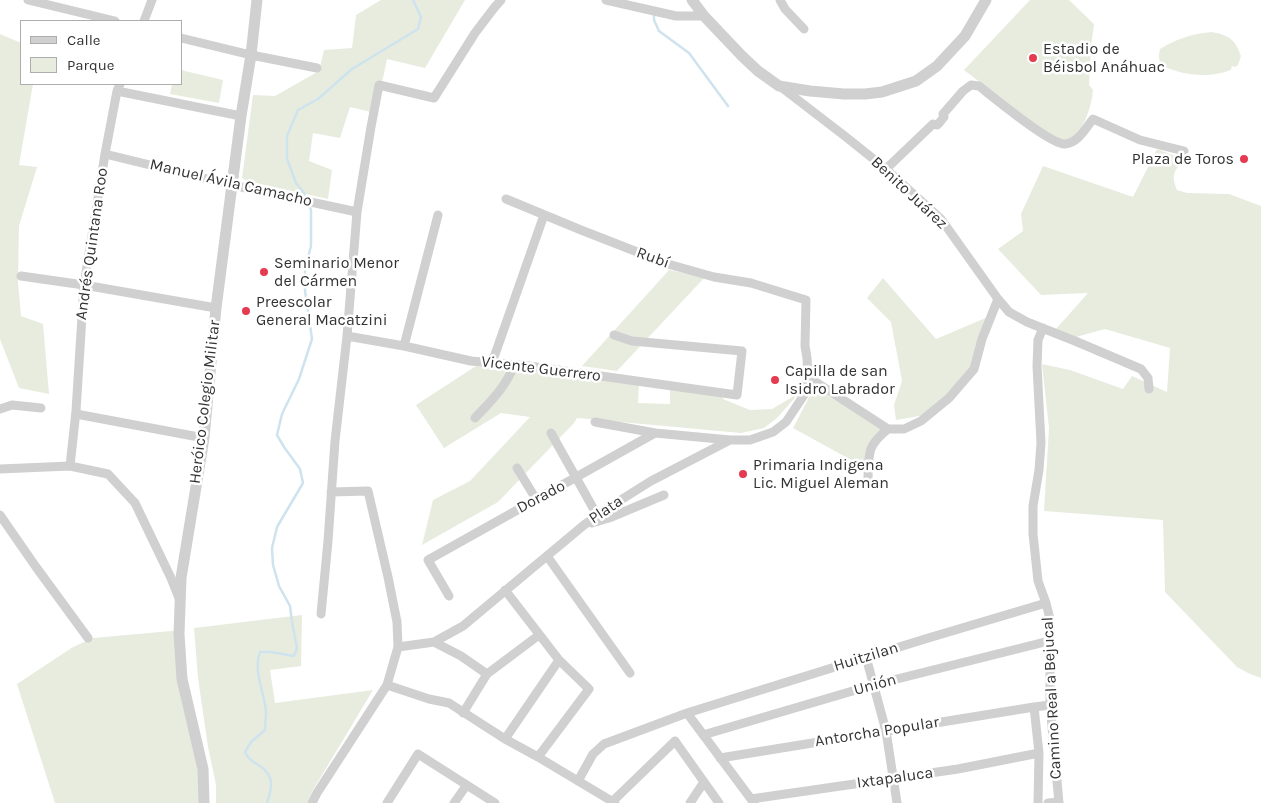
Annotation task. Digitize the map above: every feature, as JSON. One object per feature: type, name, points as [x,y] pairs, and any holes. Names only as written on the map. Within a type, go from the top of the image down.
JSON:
[{"type":"street","points":[[28,0],[111,20]]},
{"type":"street","points":[[144,20],[152,0]]},
{"type":"street","name":"Heróico Colegio Militar","points":[[204,803],[203,769],[182,679],[179,634],[181,578],[204,438],[216,308],[257,0]]},
{"type":"street","points":[[321,614],[357,212],[371,126],[380,85],[434,98],[475,33],[501,0]]},
{"type":"street","points":[[606,0],[676,16],[704,16]]},
{"type":"street","name":"Benito Juárez","points":[[692,0],[704,16],[758,71],[886,169],[941,219],[1009,312],[1027,322],[1141,369],[1148,378],[1149,390]]},
{"type":"street","points":[[780,0],[785,9],[804,29]]},
{"type":"street","points":[[780,86],[810,91],[865,94],[882,92],[916,81],[931,71],[965,36],[986,0]]},
{"type":"street","points":[[182,38],[250,55],[317,68]]},
{"type":"street","points":[[886,169],[933,124],[937,125],[963,91],[971,86],[979,86],[1031,126],[1056,142],[1066,144],[1078,138],[1093,119],[1140,140],[1184,151]]},
{"type":"street","points":[[119,87],[241,116]]},
{"type":"street","name":"Andrés Quintana Roo","points":[[70,466],[76,414],[84,285],[104,154],[119,87]]},
{"type":"street","name":"Manuel Ávila Camacho","points":[[104,154],[232,185],[357,212]]},
{"type":"street","name":"Rubí","points":[[506,199],[668,264],[714,277],[751,283],[806,300],[805,346],[808,377]]},
{"type":"street","points":[[404,346],[438,215]]},
{"type":"street","points":[[492,363],[544,215]]},
{"type":"street","points":[[21,276],[216,308]]},
{"type":"street","points":[[808,377],[888,429],[904,429],[922,421],[949,398],[974,369],[982,339],[998,299]]},
{"type":"street","name":"Camino Real a Bejucal","points":[[1043,328],[1038,340],[1037,366],[1041,443],[1033,506],[1033,534],[1038,581],[1050,619],[1050,704],[1059,803]]},
{"type":"street","name":"Vicente Guerrero","points":[[347,336],[471,361],[590,374],[737,395],[742,351],[632,341],[614,335]]},
{"type":"street","points":[[474,418],[497,395],[514,365]]},
{"type":"street","name":"Plata","points":[[398,647],[434,642],[463,626],[584,525],[651,481],[730,440],[750,440],[773,432],[786,422],[804,395],[808,377]]},
{"type":"street","points":[[0,409],[12,405],[40,408]]},
{"type":"street","points":[[76,414],[204,438]]},
{"type":"street","points":[[595,422],[655,433],[730,440]]},
{"type":"street","points":[[868,478],[870,448],[876,439],[888,429]]},
{"type":"street","points":[[552,433],[597,515]]},
{"type":"street","name":"Dorado","points":[[449,596],[428,560],[655,433]]},
{"type":"street","points":[[0,469],[70,466],[108,474],[135,503],[180,598]]},
{"type":"street","points":[[517,468],[536,499]]},
{"type":"street","points":[[312,803],[316,793],[387,685],[398,647],[397,622],[368,492],[331,492]]},
{"type":"street","points":[[584,525],[609,518],[664,495]]},
{"type":"street","points":[[0,514],[88,638]]},
{"type":"street","points":[[547,556],[630,673]]},
{"type":"street","points":[[505,590],[559,660],[589,689],[538,757]]},
{"type":"street","name":"Huitzilan","points":[[578,781],[593,754],[604,744],[687,713],[1046,603]]},
{"type":"street","points":[[463,712],[487,674],[539,635]]},
{"type":"street","name":"Unión","points":[[703,735],[873,684],[1050,641]]},
{"type":"street","points":[[434,642],[461,656],[487,674]]},
{"type":"street","points":[[866,657],[886,731],[898,803]]},
{"type":"street","points":[[504,739],[559,660]]},
{"type":"street","points":[[387,685],[429,699],[448,703],[504,739],[614,802],[675,741],[719,803]]},
{"type":"street","name":"Antorcha Popular","points":[[720,758],[1050,704]]},
{"type":"street","points":[[1034,707],[1039,753],[1038,803]]},
{"type":"street","points":[[687,713],[752,801]]},
{"type":"street","name":"Ixtapaluca","points":[[752,801],[958,769],[1039,753]]},
{"type":"street","points":[[387,803],[418,754],[495,803]]},
{"type":"street","points":[[690,803],[704,782]]},
{"type":"street","points":[[454,803],[466,786]]},
{"type":"street","points":[[1048,803],[1059,803]]},
{"type":"green space","points":[[381,0],[465,0],[425,68],[387,59],[383,78],[371,112],[350,107],[340,138],[313,133],[309,161],[332,170],[328,199],[247,181],[242,178],[253,95],[275,96],[319,71],[324,50],[352,48],[356,15]]},
{"type":"green space","name":"Estadio de Béisbol Anáhuac","points":[[1030,0],[1069,0],[1094,24],[1089,85],[1093,90],[1091,104],[1082,126],[1077,133],[1066,140],[1054,139],[964,70]]},
{"type":"green space","points":[[1211,32],[1227,36],[1234,42],[1241,56],[1238,65],[1232,66],[1231,70],[1210,75],[1196,75],[1176,71],[1161,64],[1159,58],[1160,49],[1184,38]]},
{"type":"green space","points":[[0,34],[20,43],[20,85],[33,85],[19,165],[37,167],[19,226],[18,282],[21,316],[43,324],[49,394],[19,388],[0,339]]},
{"type":"green space","points":[[182,70],[223,80],[219,103],[170,94],[172,85],[182,85]]},
{"type":"green space","points":[[1157,149],[1183,159],[1174,174],[1177,190],[1187,193],[1229,194],[1261,206],[1261,678],[1237,667],[1165,592],[1163,520],[1044,511],[1049,428],[1042,364],[1070,370],[1123,389],[1132,376],[1167,392],[1170,348],[1105,329],[1076,337],[1056,329],[1088,293],[1041,295],[998,249],[1023,231],[1021,214],[1043,166],[1133,197]]},
{"type":"green space","points":[[669,270],[705,277],[617,371],[582,366]]},
{"type":"green space","points":[[883,278],[936,339],[988,317],[975,368],[925,415],[896,420],[894,405],[902,381],[891,322],[867,298]]},
{"type":"green space","points":[[476,366],[639,383],[638,403],[670,404],[670,387],[720,394],[723,399],[750,410],[772,409],[799,393],[777,418],[764,428],[741,433],[577,418],[498,502],[422,545],[433,500],[470,481],[530,417],[501,413],[444,448],[416,405]]},
{"type":"green space","points":[[814,388],[882,429],[864,467],[793,428]]},
{"type":"green space","points":[[302,615],[301,666],[270,670],[275,703],[373,690],[307,803],[216,803],[216,785],[208,747],[198,678],[194,628]]},
{"type":"green space","points":[[182,630],[202,803],[55,803],[17,684],[73,647],[93,638]]},
{"type":"waterway","points":[[306,197],[296,183],[287,159],[287,136],[298,110],[318,99],[352,69],[418,29],[421,17],[413,0]]},
{"type":"waterway","points":[[654,14],[654,20],[659,31],[689,53],[728,106]]},
{"type":"waterway","points":[[267,803],[271,787],[270,778],[265,770],[251,760],[245,752],[251,742],[265,730],[266,711],[258,666],[260,652],[294,656],[297,648],[290,606],[279,586],[273,565],[272,548],[277,527],[303,483],[300,469],[277,435],[282,414],[299,379],[312,339],[305,291],[305,269],[311,246],[311,210],[309,205]]},
{"type":"place","name":"Estadio de Béisbol Anáhuac","points":[[1033,58]]},
{"type":"place","name":"Plaza de Toros","points":[[1244,159]]},
{"type":"place","name":"Seminario Menor del Cármen","points":[[264,272]]},
{"type":"place","name":"Preescolar General Macatzini","points":[[246,311]]},
{"type":"place","name":"Capilla de san Isidro Labrador","points":[[775,380]]},
{"type":"place","name":"Primaria Indigena Lic. Miguel Aleman","points":[[743,474]]}]
